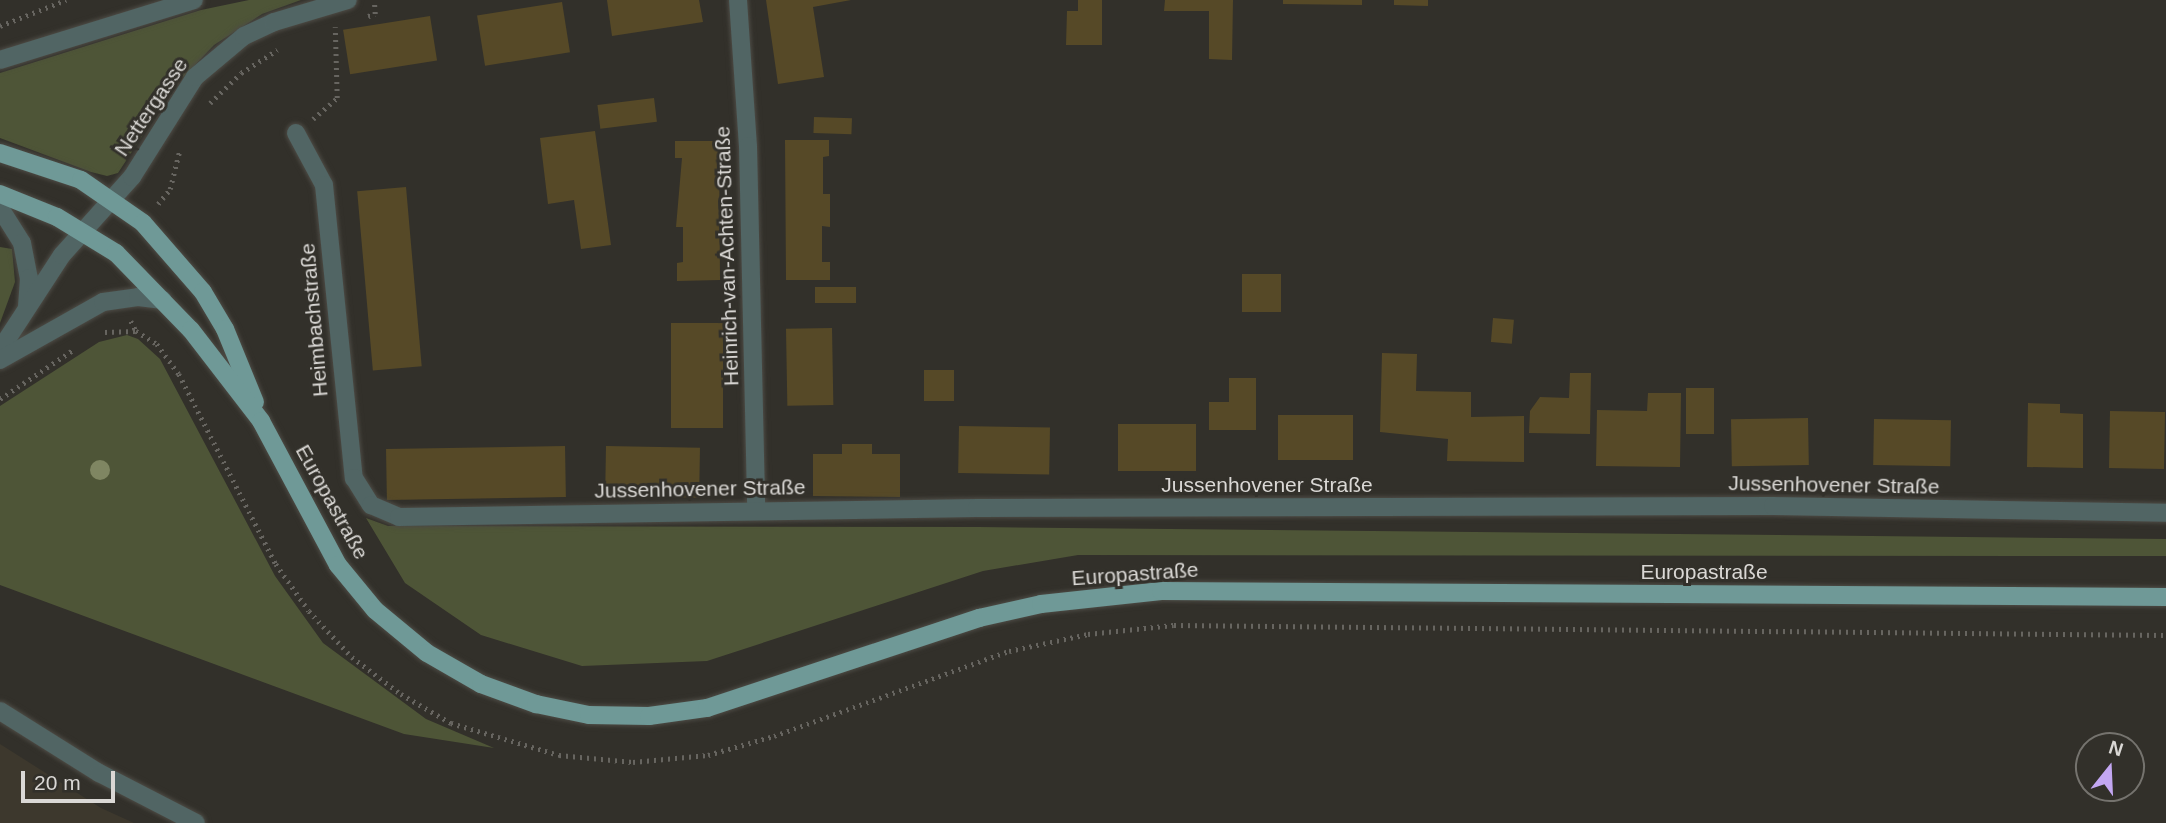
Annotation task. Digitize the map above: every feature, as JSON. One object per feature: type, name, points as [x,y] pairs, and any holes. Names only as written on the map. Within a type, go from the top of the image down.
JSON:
[{"type":"main road","name":"Europastraße","points":[[0,153],[81,180],[113,199],[143,223],[203,292],[225,329],[261,421],[338,565],[375,610],[428,653],[481,684],[536,704],[589,715],[649,716],[707,708],[979,618],[1041,604],[1161,591],[2166,597]]},
{"type":"main road","name":"Europastraße","points":[[0,194],[82,231],[116,253],[212,355],[261,421]]},
{"type":"street","points":[[0,60],[194,0]]},
{"type":"street","name":"Nettergasse","points":[[0,350],[82,231],[113,199],[195,77],[220,54],[274,22],[348,0]]},
{"type":"street","name":"Heinrich-van-Achten-Straße","points":[[738,0],[748,146],[757,510]]},
{"type":"street","name":"Heimbachstraße","points":[[296,133],[324,185],[348,443],[354,478],[371,505]]},
{"type":"street","points":[[0,208],[22,243],[29,278],[27,311]]},
{"type":"street","points":[[0,360],[103,302],[138,297],[163,300]]},
{"type":"street","name":"Jussenhovener Straße","points":[[371,505],[399,517],[757,510],[1773,506],[2166,513]]},
{"type":"street","points":[[0,711],[99,773],[196,823]]},
{"type":"path","points":[[0,26],[66,0]]},
{"type":"path","points":[[362,18],[375,14],[374,0]]},
{"type":"path","points":[[322,29],[348,21]]},
{"type":"path","points":[[296,133],[337,99],[335,24]]},
{"type":"path","points":[[204,112],[241,74],[286,45]]},
{"type":"path","points":[[143,223],[170,189],[186,141]]},
{"type":"path","points":[[98,336],[108,330],[136,331],[157,344],[179,374],[276,564],[309,611],[352,657],[401,695],[451,723],[559,755],[634,762],[708,755],[774,736],[1009,651],[1088,634],[1174,625],[2166,635]]},
{"type":"path","points":[[0,399],[77,347]]},
{"type":"shaded area","points":[[0,744],[101,808],[134,823],[0,823]]},
{"type":"green space","points":[[249,0],[301,0],[262,14],[214,45],[175,86],[118,173],[107,176],[91,172],[0,138],[0,73],[201,10]]},
{"type":"green space","points":[[0,247],[12,249],[15,282],[0,323]]},
{"type":"green space","points":[[127,335],[138,339],[160,359],[275,576],[323,643],[426,719],[494,748],[404,734],[0,585],[0,406],[99,342]]},
{"type":"green space","points":[[366,518],[388,526],[978,527],[2166,539],[2166,556],[1078,555],[983,571],[707,661],[582,666],[481,635],[405,583]]},
{"type":"building","points":[[607,0],[699,0],[703,22],[612,36]]},
{"type":"building","points":[[766,0],[851,0],[813,7],[824,77],[778,84]]},
{"type":"building","points":[[1078,0],[1102,0],[1102,45],[1066,45],[1067,11],[1078,11]]},
{"type":"building","points":[[1165,0],[1233,0],[1232,60],[1209,59],[1209,11],[1164,11]]},
{"type":"building","points":[[1283,0],[1362,0],[1362,5],[1283,4]]},
{"type":"building","points":[[1394,0],[1428,0],[1428,6],[1394,5]]},
{"type":"building","points":[[562,2],[570,52],[485,66],[477,15]]},
{"type":"building","points":[[430,16],[437,60],[350,74],[343,30]]},
{"type":"building","points":[[654,98],[657,122],[600,129],[597,105]]},
{"type":"building","points":[[814,117],[852,118],[851,134],[813,133]]},
{"type":"building","points":[[595,131],[611,245],[581,249],[574,200],[548,204],[540,138]]},
{"type":"building","points":[[785,140],[829,140],[829,156],[823,157],[823,194],[830,194],[830,227],[822,226],[822,262],[830,262],[830,280],[786,280]]},
{"type":"building","points":[[675,141],[719,141],[720,280],[677,281],[677,263],[683,262],[683,227],[676,227],[682,158],[675,158]]},
{"type":"building","points":[[406,187],[422,366],[373,371],[357,191]]},
{"type":"building","points":[[1242,274],[1281,274],[1281,312],[1242,312]]},
{"type":"building","points":[[815,287],[856,287],[856,303],[815,303]]},
{"type":"building","points":[[1493,318],[1514,320],[1512,344],[1491,342]]},
{"type":"building","points":[[671,323],[723,323],[723,428],[671,428]]},
{"type":"building","points":[[832,328],[833,405],[787,406],[786,329]]},
{"type":"building","points":[[1382,353],[1417,354],[1416,391],[1471,392],[1471,417],[1524,416],[1524,462],[1447,461],[1448,439],[1380,432]]},
{"type":"building","points":[[924,370],[954,370],[954,401],[924,401]]},
{"type":"building","points":[[1570,373],[1591,373],[1590,434],[1529,433],[1530,411],[1540,397],[1569,398]]},
{"type":"building","points":[[1229,378],[1256,378],[1256,430],[1209,430],[1209,402],[1229,402]]},
{"type":"building","points":[[1686,388],[1714,388],[1714,434],[1686,434]]},
{"type":"building","points":[[1648,393],[1681,393],[1680,467],[1596,466],[1597,410],[1647,411]]},
{"type":"building","points":[[2028,403],[2060,404],[2060,413],[2083,414],[2083,468],[2027,467]]},
{"type":"building","points":[[2110,411],[2165,412],[2164,469],[2109,468]]},
{"type":"building","points":[[1278,415],[1353,415],[1353,460],[1278,460]]},
{"type":"building","points":[[1808,418],[1809,465],[1732,466],[1731,419]]},
{"type":"building","points":[[1874,419],[1951,420],[1950,466],[1873,465]]},
{"type":"building","points":[[1118,424],[1196,424],[1196,471],[1118,471]]},
{"type":"building","points":[[959,426],[1050,428],[1049,475],[958,473]]},
{"type":"building","points":[[842,444],[872,444],[872,454],[900,454],[900,497],[813,496],[813,454],[842,454]]},
{"type":"building","points":[[565,446],[566,497],[387,500],[386,449]]},
{"type":"building","points":[[606,446],[700,448],[699,498],[605,496]]}]
